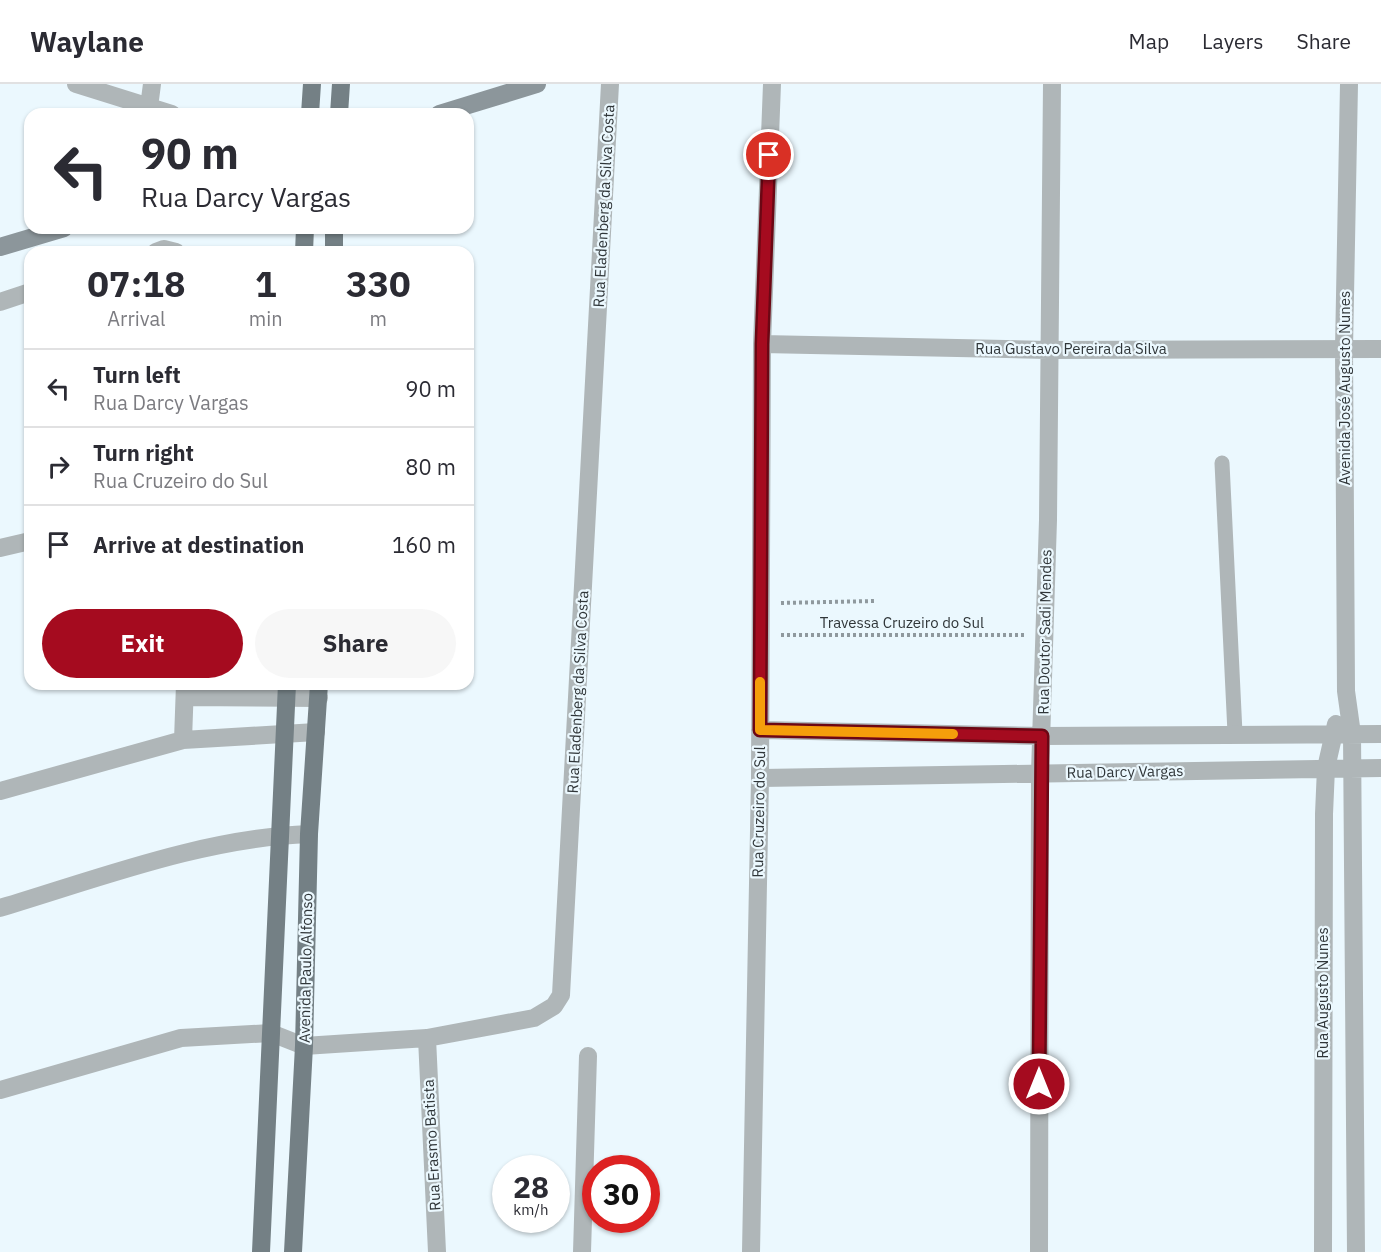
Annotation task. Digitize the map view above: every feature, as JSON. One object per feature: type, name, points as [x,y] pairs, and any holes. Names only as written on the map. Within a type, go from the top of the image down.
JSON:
[{"type":"main road","points":[[310,108],[312,84]]},
{"type":"main road","points":[[339,108],[341,84]]},
{"type":"main road","name":"Avenida Paulo Alfonso","points":[[261,1252],[286,691]]},
{"type":"main road","name":"Avenida Paulo Alfonso","points":[[293,1252],[304,1047],[309,834],[319,691]]},
{"type":"street","points":[[76,84],[155,108]]},
{"type":"street","points":[[149,106],[152,84]]},
{"type":"street","points":[[459,108],[537,84]]},
{"type":"street","name":"Rua Eladenberg da Silva Costa","points":[[271,1033],[304,1047],[427,1038],[534,1018],[554,1005],[561,995],[610,84]]},
{"type":"street","name":"Rua Cruzeiro do Sul","points":[[751,1252],[760,778],[759,604],[762,344],[772,84]]},
{"type":"street","name":"Rua Doutor Sadi Mendes","points":[[1039,1252],[1040,773],[1045,634],[1052,84]]},
{"type":"street","name":"Avenida José Augusto Nunes","points":[[1349,84],[1344,349],[1346,691],[1352,734]]},
{"type":"street","points":[[0,247],[44,234]]},
{"type":"street","points":[[0,302],[24,294]]},
{"type":"street","name":"Rua Gustavo Pereira da Silva","points":[[762,344],[1048,350],[1381,349]]},
{"type":"street","points":[[0,548],[24,542]]},
{"type":"street","points":[[183,740],[185,691],[319,691]]},
{"type":"street","name":"Avenida José Augusto Nunes","points":[[1332,734],[1346,691]]},
{"type":"street","points":[[760,730],[1042,736],[1235,733],[1381,734]]},
{"type":"street","points":[[0,791],[183,740],[316,732]]},
{"type":"street","name":"Rua Augusto Nunes","points":[[1323,1252],[1326,768],[1332,734]]},
{"type":"street","name":"Rua Augusto Nunes","points":[[1352,734],[1356,1252]]},
{"type":"street","name":"Rua Darcy Vargas","points":[[760,778],[1381,768]]},
{"type":"street","points":[[0,908],[182,854],[279,835],[309,834]]},
{"type":"street","points":[[0,1090],[181,1038],[271,1033]]},
{"type":"street","name":"Rua Erasmo Batista","points":[[427,1038],[438,1252]]},
{"type":"street","points":[[582,1252],[588,1056]]},
{"type":"lane","points":[[1222,463],[1235,733]]},
{"type":"path","points":[[759,604],[876,601]]},
{"type":"path","name":"Travessa Cruzeiro do Sul","points":[[759,635],[1045,634]]},
{"type":"slow traffic","points":[[760,682],[760,730],[953,734]]},
{"type":"route","points":[[769,155],[762,344],[760,730],[1042,736],[1039,1084]]}]
